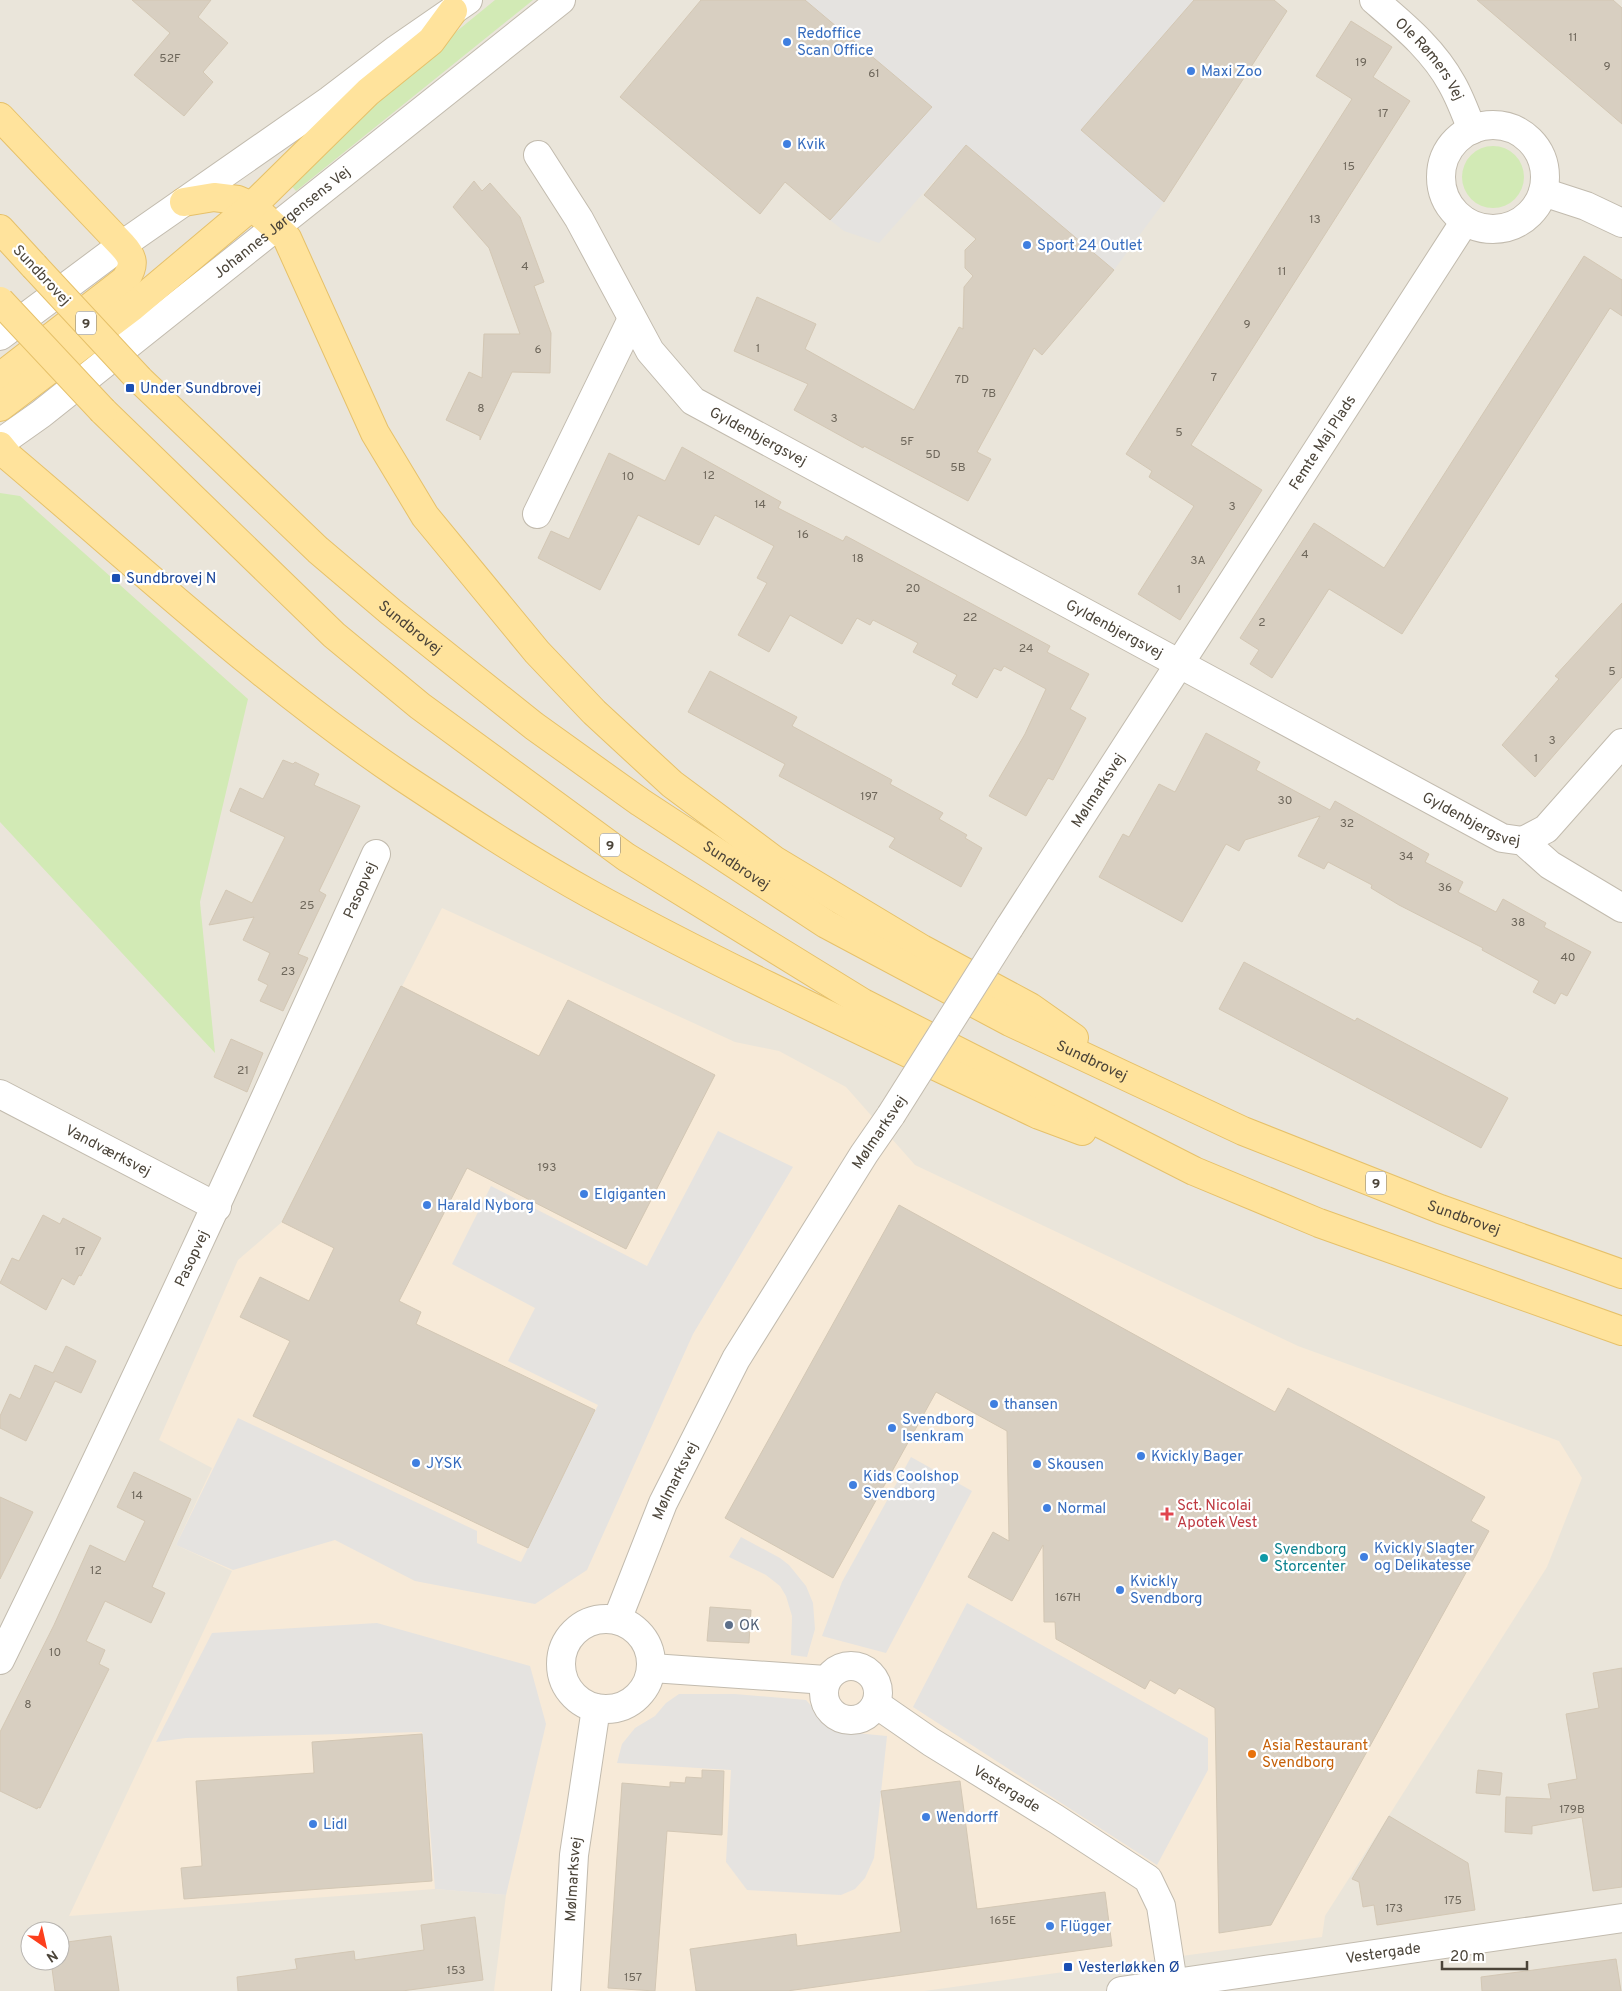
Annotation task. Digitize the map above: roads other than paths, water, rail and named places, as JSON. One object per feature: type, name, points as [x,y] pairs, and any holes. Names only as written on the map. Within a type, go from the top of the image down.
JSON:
[{"type":"main road","points":[[0,407],[132,307],[252,206],[368,92],[431,41],[461,6]]},
{"type":"main road","points":[[0,117],[132,256],[133,267],[125,280],[0,377]]},
{"type":"main road","points":[[184,202],[214,197],[238,200],[252,206],[277,227],[294,248],[355,392],[375,433],[425,516],[537,652],[594,712],[672,784],[774,860],[922,949],[1030,1007],[1135,1080]]},
{"type":"main road","name":"Sundbrovej","points":[[0,229],[139,379],[318,550],[391,612],[534,726],[640,802],[826,924],[1010,1022],[1243,1131],[1377,1184],[1622,1274]]},
{"type":"main road","name":"9","points":[[0,301],[103,411],[334,635],[420,706],[626,857],[863,1003],[1194,1171],[1328,1226],[1622,1331]]},
{"type":"main road","points":[[0,445],[35,479],[193,614],[332,727],[400,775],[522,854],[589,893],[692,947],[1039,1115],[1194,1171]]},
{"type":"main road","points":[[0,464],[19,470],[35,479]]},
{"type":"street","name":"Johannes Jørgensens Vej","points":[[0,445],[561,0]]},
{"type":"street","name":"Ole Rømers Vej","points":[[1374,0],[1417,37],[1436,60],[1457,92],[1472,130]]},
{"type":"street","points":[[0,336],[122,245],[461,6]]},
{"type":"street","points":[[1486,125],[1501,126],[1515,130],[1528,138],[1537,149],[1543,162],[1545,177],[1543,192],[1536,206],[1525,218],[1511,226],[1495,229],[1479,227],[1464,221],[1453,210],[1445,196],[1441,181],[1442,166],[1448,151],[1458,138],[1486,125]]},
{"type":"street","name":"Gyldenbjergsvej","points":[[538,155],[579,218],[650,351],[693,401],[1502,838],[1523,841],[1550,865],[1622,908]]},
{"type":"street","points":[[1543,192],[1586,206],[1622,223]]},
{"type":"street","name":"Femte Maj Plads","points":[[1179,664],[1464,221]]},
{"type":"street","points":[[537,514],[632,319]]},
{"type":"street","name":"Mølmarksvej","points":[[617,1620],[663,1503],[736,1358],[864,1154],[891,1115],[1179,664]]},
{"type":"street","points":[[1523,841],[1546,829],[1622,743]]},
{"type":"street","name":"Pasopvej","points":[[0,1660],[76,1507],[217,1207],[376,854]]},
{"type":"street","name":"Vandværksvej","points":[[2,1099],[217,1207]]},
{"type":"street","points":[[602,1619],[617,1620],[640,1632],[647,1643],[651,1655],[652,1668],[648,1683],[639,1696],[626,1705],[611,1709],[596,1708],[573,1695],[566,1684],[561,1658],[566,1644],[575,1631],[587,1623],[602,1619]]},
{"type":"street","points":[[843,1667],[858,1667],[866,1670],[872,1676],[880,1693],[876,1704],[871,1712],[856,1721],[839,1718],[832,1714],[824,1698],[826,1680],[836,1670],[843,1667]]},
{"type":"street","points":[[652,1668],[826,1680]]},
{"type":"street","name":"Vestergade","points":[[876,1704],[931,1742],[1056,1818],[1148,1879],[1161,1906],[1173,1983]]},
{"type":"street","name":"Mølmarksvej","points":[[566,1991],[574,1855],[596,1708]]},
{"type":"street","name":"Vestergade","points":[[1136,1990],[1173,1983],[1622,1918]]},
{"type":"place","name":"Redoffice Scan Office","points":[[787,42]]},
{"type":"place","name":"Maxi Zoo","points":[[1191,71]]},
{"type":"place","name":"Kvik","points":[[787,144]]},
{"type":"place","name":"Sport 24 Outlet","points":[[1027,245]]},
{"type":"place","name":"Under Sundbrovej","points":[[130,388]]},
{"type":"place","name":"Sundbrovej N","points":[[116,578]]},
{"type":"place","name":"Elgiganten","points":[[584,1194]]},
{"type":"place","name":"Harald Nyborg","points":[[427,1205]]},
{"type":"place","name":"thansen","points":[[994,1404]]},
{"type":"place","name":"Svendborg Isenkram","points":[[892,1428]]},
{"type":"place","name":"Kvickly Bager","points":[[1141,1456]]},
{"type":"place","name":"JYSK","points":[[416,1463]]},
{"type":"place","name":"Skousen","points":[[1037,1464]]},
{"type":"place","name":"Kids Coolshop Svendborg","points":[[853,1485]]},
{"type":"place","name":"Normal","points":[[1047,1508]]},
{"type":"place","name":"Sct. Nicolai Apotek Vest","points":[[1167,1514]]},
{"type":"place","name":"Kvickly Slagter og Delikatesse","points":[[1364,1557]]},
{"type":"place","name":"Svendborg Storcenter","points":[[1264,1558]]},
{"type":"place","name":"Kvickly Svendborg","points":[[1120,1590]]},
{"type":"place","name":"OK","points":[[729,1625]]},
{"type":"place","name":"Asia Restaurant Svendborg","points":[[1252,1754]]},
{"type":"place","name":"Wendorff","points":[[926,1817]]},
{"type":"place","name":"Lidl","points":[[313,1824]]},
{"type":"place","name":"Flügger","points":[[1050,1926]]},
{"type":"place","name":"Vesterløkken Ø","points":[[1068,1967]]}]
